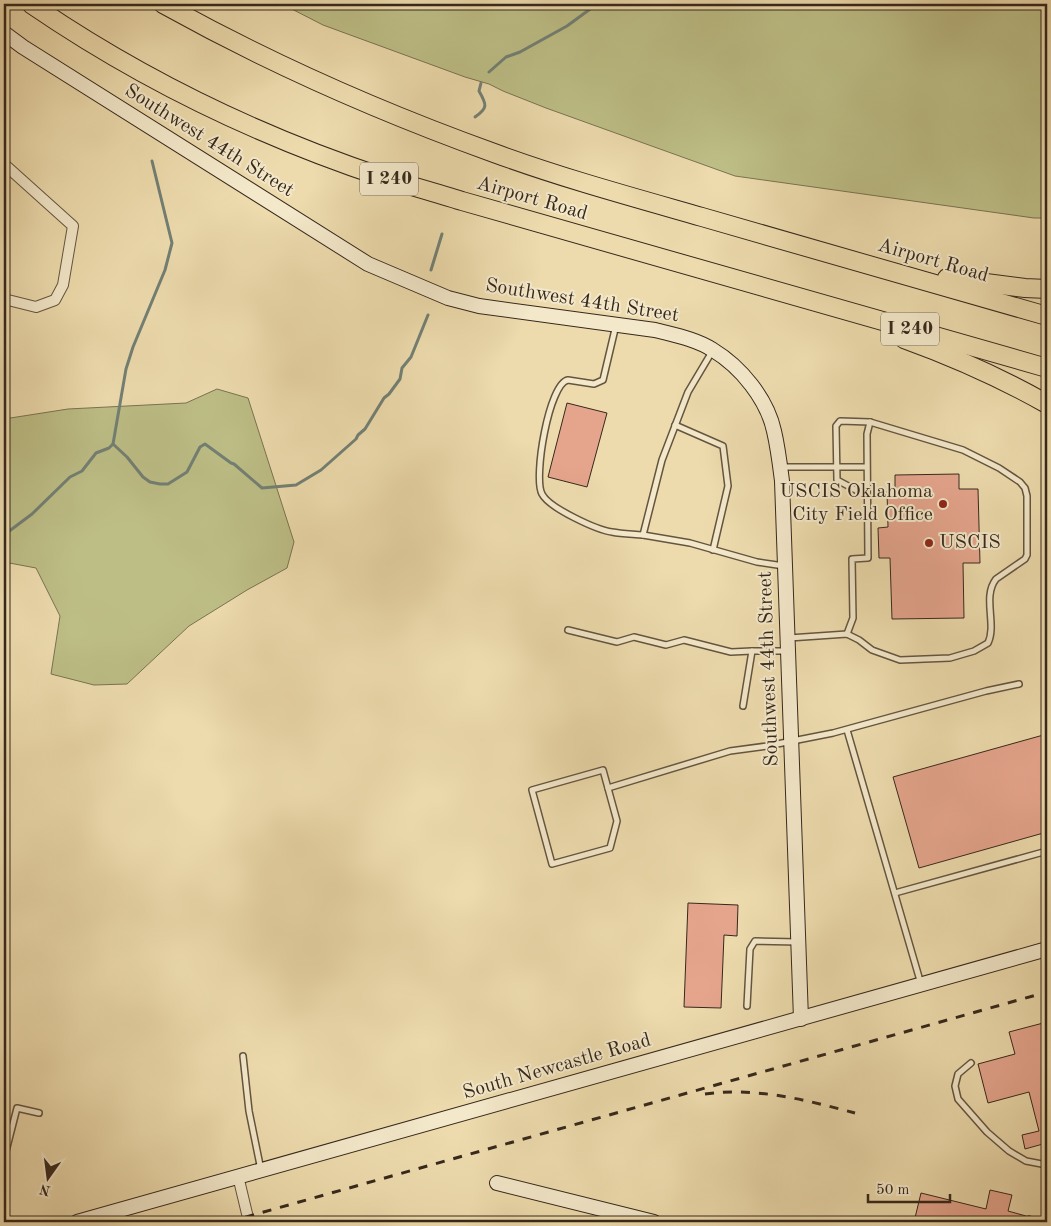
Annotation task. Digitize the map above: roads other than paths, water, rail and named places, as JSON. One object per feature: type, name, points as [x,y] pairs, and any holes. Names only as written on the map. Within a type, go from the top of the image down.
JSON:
[{"type":"highway","name":"Airport Road","points":[[31,4],[149,76],[192,98],[271,134],[385,178],[772,291],[1047,368]]},
{"type":"highway","name":"Airport Road","points":[[163,4],[266,58],[349,96],[431,130],[496,154],[580,182],[1047,316]]},
{"type":"highway","points":[[886,270],[1025,288],[1047,289]]},
{"type":"highway","points":[[772,291],[951,356],[1011,383],[1047,404]]},
{"type":"street","name":"Southwest 44th Street","points":[[4,33],[22,47],[368,264],[448,298],[472,304],[655,330],[675,335],[697,342],[713,350],[747,379],[762,402],[774,430],[782,481],[801,1019]]},
{"type":"street","points":[[4,164],[73,226],[63,285],[55,300],[36,308],[4,300]]},
{"type":"street","name":"South Newcastle Road","points":[[77,1222],[1047,949]]},
{"type":"street","points":[[238,1176],[250,1222]]},
{"type":"street","points":[[497,1183],[654,1222]]},
{"type":"lane","points":[[616,325],[603,380],[594,384],[564,381],[552,402],[540,460],[539,481],[543,496],[557,508],[568,514],[611,532],[690,543],[757,562],[786,566]]},
{"type":"lane","points":[[643,535],[662,460],[675,425],[688,392],[713,350]]},
{"type":"lane","points":[[568,630],[616,642],[634,637],[666,645],[684,640],[732,652],[847,634],[872,650],[900,660],[950,658],[974,651],[988,643],[991,634],[990,594],[993,583],[1025,560],[1028,550],[1028,496],[1025,488],[1020,482],[999,468],[963,450],[870,422],[840,420],[836,426],[837,480],[867,496]]},
{"type":"lane","points":[[847,634],[853,618],[852,559],[868,558],[866,466],[867,434],[870,422]]},
{"type":"lane","points":[[675,425],[723,446],[728,486],[713,550]]},
{"type":"lane","points":[[780,467],[866,466]]},
{"type":"lane","points":[[743,706],[752,650]]},
{"type":"lane","points":[[608,788],[730,751],[792,742],[847,730],[986,691],[1019,684]]},
{"type":"lane","points":[[847,730],[921,985]]},
{"type":"lane","points":[[603,770],[608,788],[617,821],[610,848],[552,864],[532,790],[603,770]]},
{"type":"lane","points":[[895,893],[1047,851]]},
{"type":"lane","points":[[747,1006],[750,949],[755,941],[798,942]]},
{"type":"lane","points":[[243,1056],[249,1111],[261,1170]]},
{"type":"lane","points":[[971,1063],[958,1074],[955,1086],[958,1098],[987,1132],[1009,1151],[1026,1161],[1047,1165]]},
{"type":"lane","points":[[4,1159],[17,1108],[39,1113]]},
{"type":"lane","points":[[4,1214],[10,1222]]},
{"type":"waterway","points":[[489,72],[506,57],[520,52],[567,26],[597,4]]},
{"type":"waterway","points":[[475,117],[485,106],[479,91],[481,83]]},
{"type":"waterway","points":[[4,535],[32,514],[70,477],[82,471],[96,453],[109,448],[113,444],[126,369],[133,347],[165,270],[172,243],[152,161]]},
{"type":"waterway","points":[[431,270],[442,234]]},
{"type":"waterway","points":[[113,444],[127,457],[143,477],[150,482],[168,484],[187,472],[200,447],[205,444],[234,464],[262,488],[296,485],[321,470],[365,429],[384,398],[400,379],[402,368],[411,357],[428,315]]},
{"type":"railway","points":[[228,1222],[1047,992]]},
{"type":"railway","points":[[705,1094],[743,1092],[781,1096],[855,1113]]},
{"type":"place","name":"USCIS Oklahoma City Field Office","points":[[943,504]]},
{"type":"place","name":"USCIS","points":[[929,543]]}]
